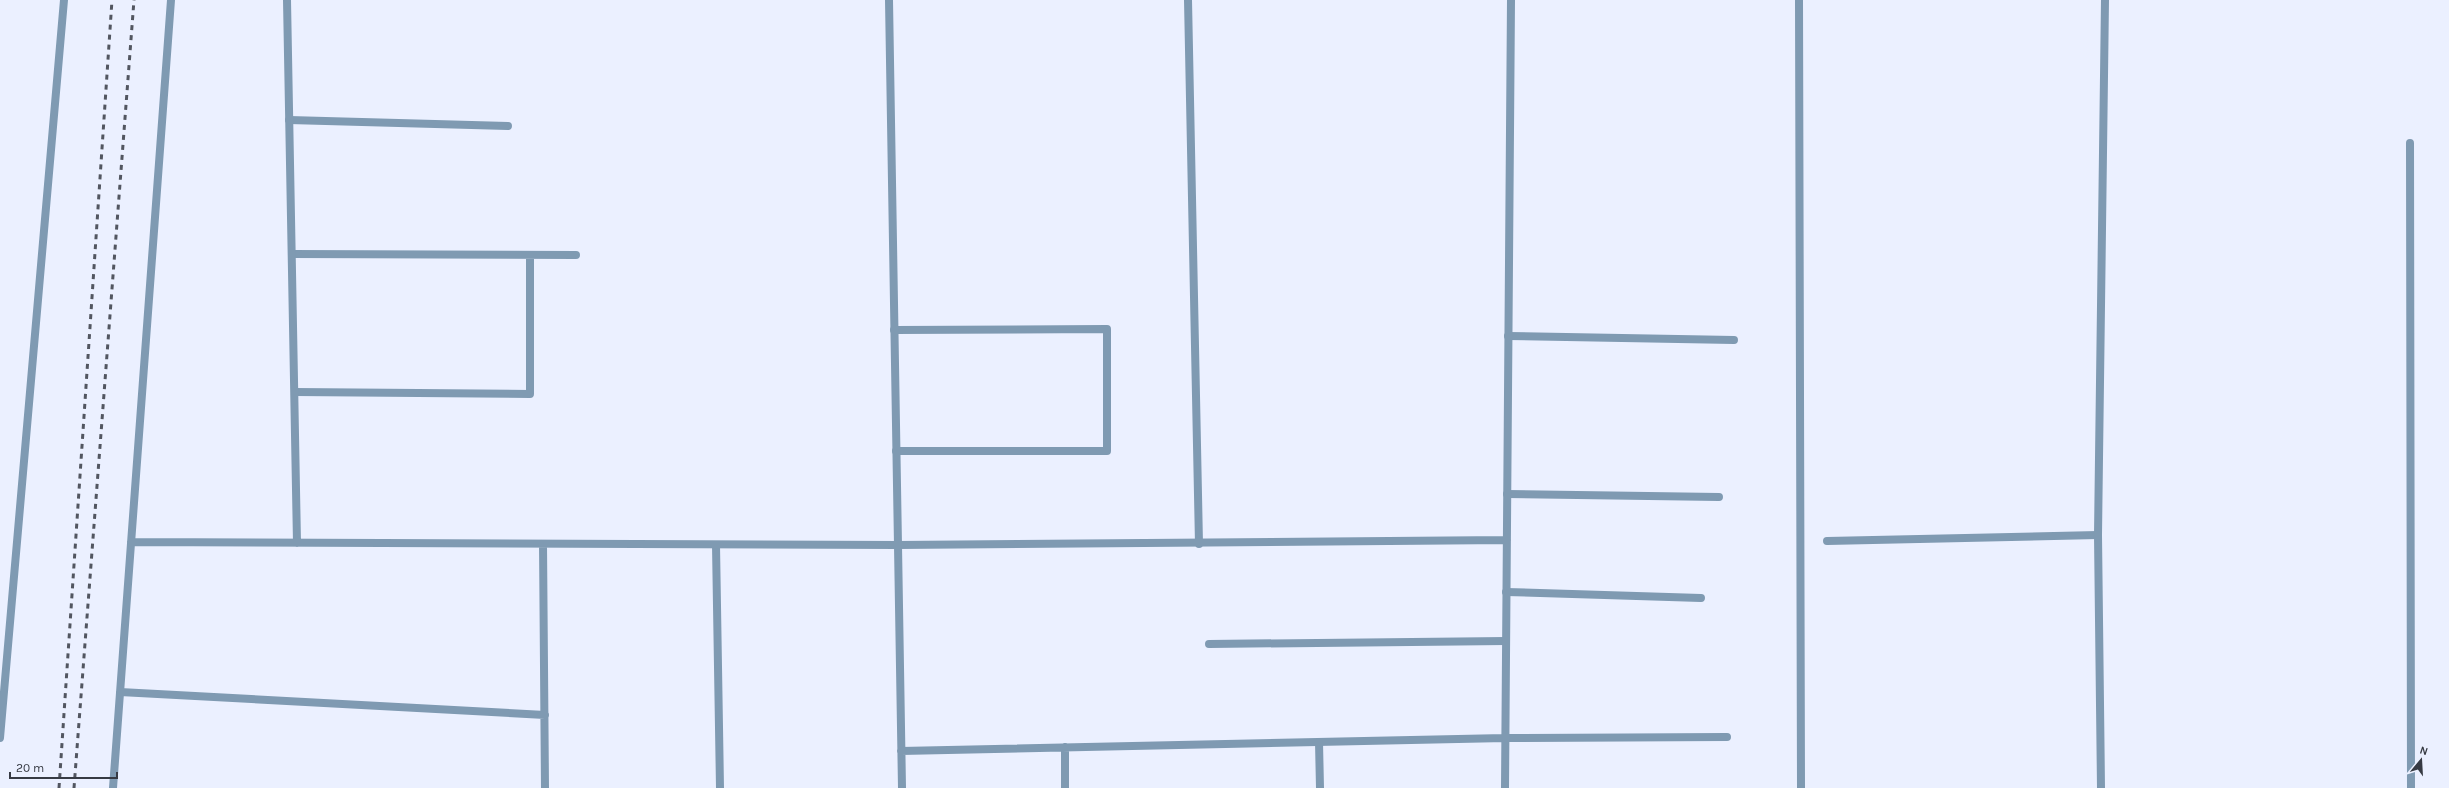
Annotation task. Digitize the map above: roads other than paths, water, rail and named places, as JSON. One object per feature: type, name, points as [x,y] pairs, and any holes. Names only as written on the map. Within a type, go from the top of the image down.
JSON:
[{"type":"street","points":[[0,738],[4,649],[64,0]]},
{"type":"street","points":[[113,788],[171,0]]},
{"type":"street","points":[[287,0],[297,543]]},
{"type":"street","points":[[889,0],[902,788]]},
{"type":"street","points":[[1188,0],[1199,544]]},
{"type":"street","points":[[1504,788],[1511,0]]},
{"type":"street","points":[[1799,0],[1801,788]]},
{"type":"street","points":[[2101,788],[2098,535],[2105,0]]},
{"type":"street","points":[[289,120],[508,126]]},
{"type":"street","points":[[2410,143],[2412,788]]},
{"type":"street","points":[[292,254],[576,255]]},
{"type":"street","points":[[295,392],[530,394],[530,255]]},
{"type":"street","points":[[894,330],[1107,329],[1107,450],[896,451]]},
{"type":"street","points":[[1508,336],[1734,340]]},
{"type":"street","points":[[1507,494],[1719,497]]},
{"type":"street","points":[[1827,541],[2098,535]]},
{"type":"street","points":[[131,542],[898,545],[1199,544],[1507,540]]},
{"type":"street","points":[[543,544],[545,788]]},
{"type":"street","points":[[716,544],[720,788]]},
{"type":"street","points":[[1506,592],[1701,598]]},
{"type":"street","points":[[1209,644],[1506,641]]},
{"type":"street","points":[[120,692],[544,715]]},
{"type":"street","points":[[901,751],[1505,738],[1727,737]]},
{"type":"street","points":[[1319,742],[1320,788]]},
{"type":"street","points":[[1065,747],[1065,788]]},
{"type":"railway","points":[[59,788],[112,0]]},
{"type":"railway","points":[[74,788],[134,0]]}]
